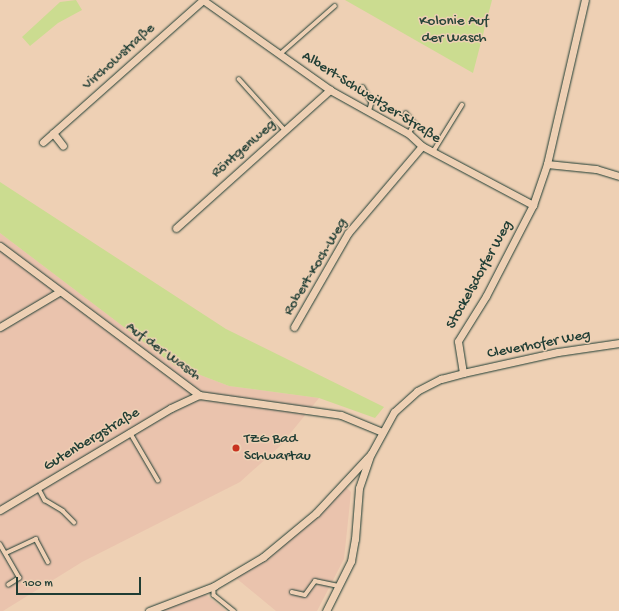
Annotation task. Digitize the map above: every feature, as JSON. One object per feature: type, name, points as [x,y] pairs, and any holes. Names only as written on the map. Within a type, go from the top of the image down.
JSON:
[{"type":"street","name":"Albert-Schweitzer-Straße","points":[[203,0],[278,56],[330,90],[409,134],[422,146],[533,205]]},
{"type":"street","name":"Virchowstraße","points":[[42,142],[203,0]]},
{"type":"street","name":"Stockelsdorfer Weg","points":[[464,373],[458,341],[486,296],[533,205],[547,164],[585,0]]},
{"type":"street","name":"Röntgenweg","points":[[176,228],[330,90]]},
{"type":"street","points":[[53,133],[63,146]]},
{"type":"street","name":"Robert-Koch-Weg","points":[[294,327],[348,233],[422,146]]},
{"type":"street","points":[[547,164],[596,168],[619,176]]},
{"type":"street","name":"Auf der Wasch","points":[[0,246],[59,292],[199,395],[341,415],[382,432]]},
{"type":"street","points":[[0,327],[59,292]]},
{"type":"street","name":"Cleverhofer Weg","points":[[464,373],[558,352],[619,344]]},
{"type":"street","points":[[326,611],[340,587],[351,561],[355,539],[359,488],[371,454],[382,432],[394,412],[417,391],[441,379],[464,373]]},
{"type":"street","name":"Gutenbergstraße","points":[[0,510],[171,408],[199,395]]},
{"type":"street","points":[[149,611],[214,586],[263,557],[316,513],[371,454]]},
{"type":"lane","points":[[278,56],[335,6]]},
{"type":"lane","points":[[240,79],[285,130]]},
{"type":"lane","points":[[363,87],[372,102],[369,112]]},
{"type":"lane","points":[[433,152],[462,105]]},
{"type":"lane","points":[[406,114],[415,124],[409,134]]},
{"type":"lane","points":[[130,432],[158,480]]},
{"type":"lane","points":[[38,487],[45,500],[63,511],[74,522]]},
{"type":"lane","points":[[6,553],[36,539],[48,562]]},
{"type":"lane","points":[[0,544],[20,578],[9,585]]},
{"type":"lane","points":[[292,592],[305,595],[315,581],[340,587]]},
{"type":"lane","points":[[214,586],[214,595],[234,611]]},
{"type":"shaded area","points":[[0,233],[174,365],[229,386],[319,398],[280,446],[240,482],[82,562],[3,611],[0,611]]},
{"type":"shaded area","points":[[346,487],[351,492],[344,559],[317,611],[276,611],[236,578],[265,560],[319,516]]},
{"type":"shaded area","points":[[205,594],[226,611],[159,611]]},
{"type":"green space","points":[[76,0],[82,10],[58,23],[30,46],[22,37],[60,2]]},
{"type":"green space","name":"Kolonie Auf der Wasch","points":[[345,0],[492,0],[473,73]]},
{"type":"green space","points":[[0,182],[226,329],[384,407],[375,418],[319,398],[229,386],[174,365],[0,233]]},
{"type":"place","name":"TZG Bad Schwartau","points":[[236,448]]}]
